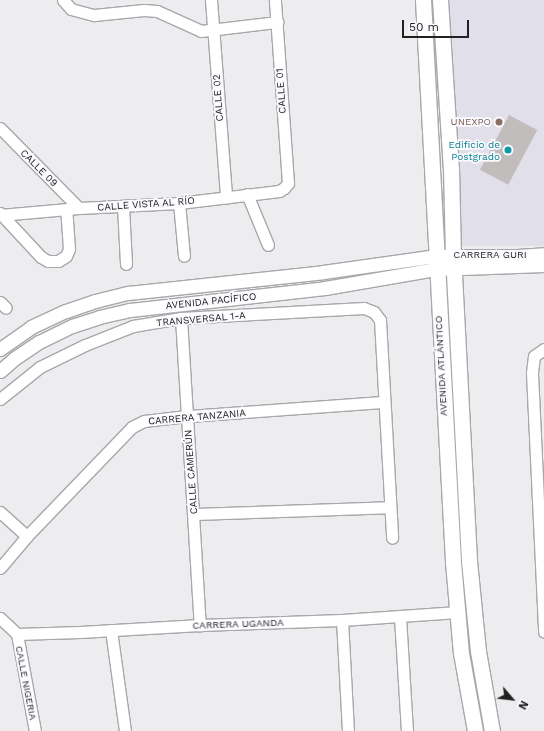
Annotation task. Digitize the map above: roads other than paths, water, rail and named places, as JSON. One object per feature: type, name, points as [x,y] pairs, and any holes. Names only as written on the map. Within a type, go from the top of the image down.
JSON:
[{"type":"main road","name":"AVENIDA ATLÁNTICO","points":[[423,0],[431,125],[436,263],[453,562],[462,653],[475,731]]},
{"type":"main road","name":"AVENIDA ATLÁNTICO","points":[[440,0],[451,168],[453,262],[469,561],[478,651],[492,731]]},
{"type":"street","points":[[63,0],[71,9],[94,15],[134,6],[157,11],[201,31],[213,28],[276,22]]},
{"type":"street","name":"CALLE 02","points":[[211,0],[226,197]]},
{"type":"street","name":"CALLE 01","points":[[275,0],[288,183]]},
{"type":"street","name":"CALLE 09","points":[[0,128],[79,208]]},
{"type":"street","name":"CALLE VISTA AL RÍO","points":[[1,214],[179,203],[279,191],[288,183]]},
{"type":"street","points":[[247,194],[268,245]]},
{"type":"street","points":[[179,203],[184,256]]},
{"type":"street","points":[[123,206],[126,264]]},
{"type":"street","points":[[1,214],[41,257],[48,261],[58,261],[66,256],[69,249],[66,210]]},
{"type":"street","name":"CARRERA GURI","points":[[436,263],[544,254]]},
{"type":"street","name":"CARRERA GURI","points":[[453,262],[544,265]]},
{"type":"street","name":"AVENIDA PACÍFICO","points":[[0,349],[31,327],[66,311],[95,301],[128,293],[278,277],[436,263]]},
{"type":"street","name":"AVENIDA PACÍFICO","points":[[0,371],[15,358],[39,342],[72,326],[99,317],[130,310],[325,288],[436,263]]},
{"type":"street","points":[[278,277],[285,293]]},
{"type":"street","name":"TRANSVERSAL 1-A","points":[[0,399],[40,368],[85,345],[133,326],[181,318],[364,308],[374,312],[380,320],[384,402]]},
{"type":"street","name":"CALLE CAMERÚN","points":[[181,318],[200,625]]},
{"type":"street","points":[[544,349],[534,356],[532,373],[544,632]]},
{"type":"street","points":[[384,402],[392,538]]},
{"type":"street","name":"CARRERA TANZANIA","points":[[0,568],[27,536],[132,427],[144,421],[187,416],[384,402]]},
{"type":"street","points":[[194,514],[390,507]]},
{"type":"street","points":[[0,512],[27,536]]},
{"type":"street","name":"CARRERA UGANDA","points":[[17,634],[342,620],[458,612]]},
{"type":"street","points":[[400,617],[407,731]]},
{"type":"street","name":"CALLE NIGERIA","points":[[0,618],[17,634],[35,731]]},
{"type":"street","points":[[342,620],[348,731]]},
{"type":"street","points":[[111,630],[126,731]]},
{"type":"place","name":"UNEXPO","points":[[499,122]]},
{"type":"place","name":"Edificio de Postgrado","points":[[508,150]]}]
